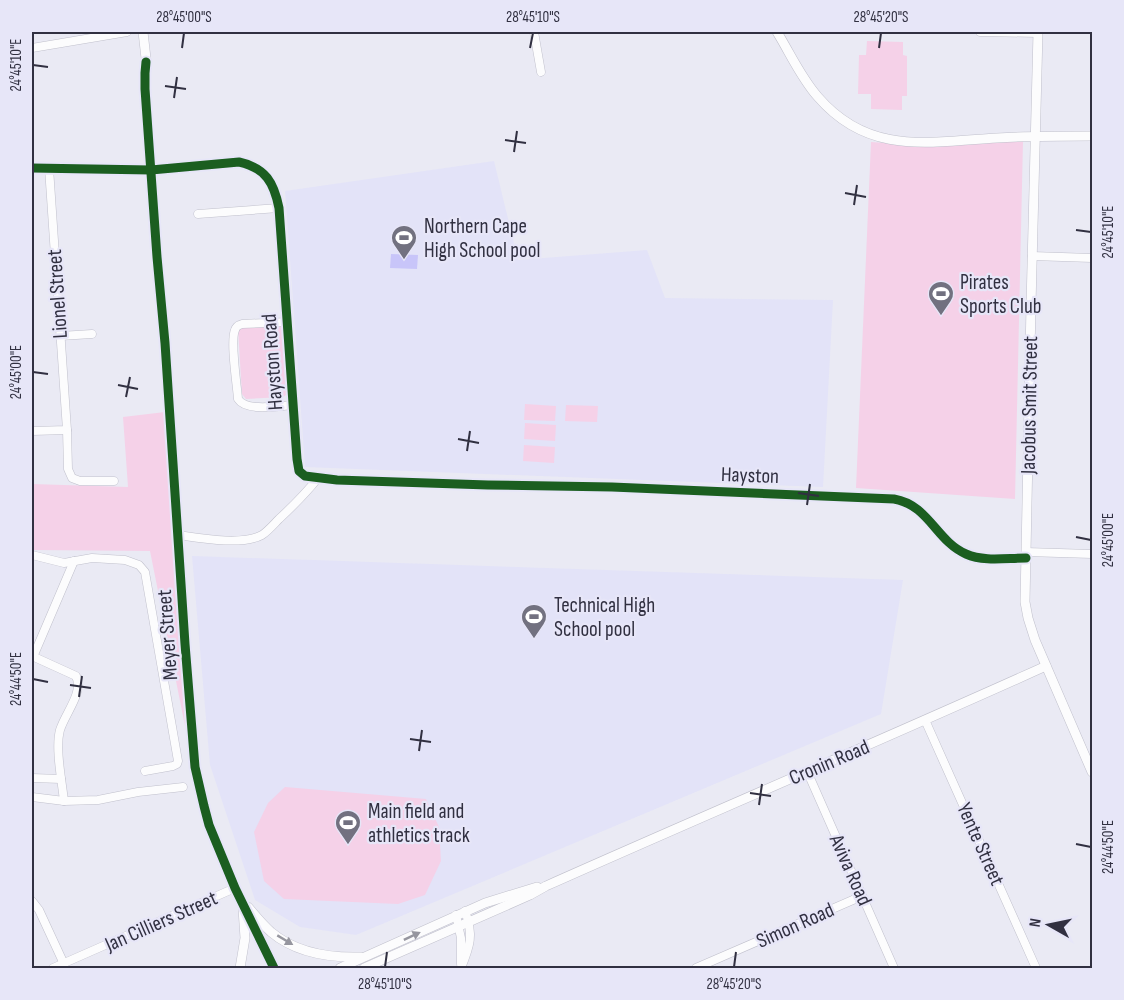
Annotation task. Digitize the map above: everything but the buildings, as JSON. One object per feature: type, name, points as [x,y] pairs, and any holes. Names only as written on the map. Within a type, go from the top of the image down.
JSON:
[{"type":"street","points":[[32,48],[127,32]]},
{"type":"street","name":"Meyer Street","points":[[143,32],[149,78],[153,170],[163,272],[160,284],[195,767],[209,825],[274,969]]},
{"type":"street","points":[[534,32],[541,72]]},
{"type":"street","points":[[777,32],[819,99],[840,118],[862,130],[889,140],[913,143],[1035,135],[1092,136]]},
{"type":"street","points":[[980,32],[1038,32]]},
{"type":"street","name":"Jacobus Smit Street","points":[[1038,32],[1025,602],[1031,631],[1092,772]]},
{"type":"street","name":"Hayston Road","points":[[32,168],[153,170],[239,162],[249,164],[264,173],[271,182],[279,208],[298,468],[305,476],[318,478]]},
{"type":"street","name":"Lionel Street","points":[[48,168],[67,419],[68,469],[72,478],[80,481],[114,481]]},
{"type":"street","points":[[198,214],[279,208]]},
{"type":"street","points":[[1032,256],[1092,258]]},
{"type":"street","name":"Hayston Road","points":[[287,322],[242,324],[238,326],[233,342],[240,403],[253,407],[293,405]]},
{"type":"street","points":[[60,336],[92,334]]},
{"type":"street","points":[[32,431],[67,430]]},
{"type":"street","points":[[178,535],[210,540],[246,539],[262,535],[296,503],[318,478]]},
{"type":"street","name":"Hayston","points":[[318,478],[894,499],[906,502],[922,512],[951,544],[967,554],[989,559],[1026,555],[1092,554]]},
{"type":"street","points":[[32,555],[64,563],[92,558],[124,560],[139,565],[145,572],[178,761],[173,766],[145,771]]},
{"type":"street","points":[[64,801],[60,731],[74,699],[78,680],[76,676],[32,656],[74,561]]},
{"type":"street","name":"Cronin Road","points":[[364,969],[546,886],[1046,666]]},
{"type":"street","name":"Yente Street","points":[[925,720],[1036,969]]},
{"type":"street","name":"Aviva Road","points":[[807,771],[894,969]]},
{"type":"street","points":[[32,778],[61,779]]},
{"type":"street","points":[[32,797],[64,801],[98,800],[138,792],[183,788]]},
{"type":"street","name":"Cronin Road","points":[[339,969],[460,913],[532,888],[546,886]]},
{"type":"street","name":"Jan Cilliers Street","points":[[52,969],[236,888]]},
{"type":"street","name":"Simon Road","points":[[696,969],[862,896]]},
{"type":"street","points":[[242,901],[271,932],[307,952],[329,956],[369,956]]},
{"type":"street","points":[[240,969],[245,938],[242,901]]},
{"type":"street","points":[[32,902],[39,910],[64,964]]},
{"type":"street","points":[[460,913],[469,922],[471,937],[461,969]]},
{"type":"street","points":[[460,913],[461,969]]},
{"type":"shaded area","points":[[867,41],[903,42],[903,55],[907,56],[907,96],[902,96],[902,110],[871,109],[871,94],[858,94],[859,55],[866,55]]},
{"type":"shaded area","name":"Pirates Sports Club","points":[[1023,141],[1015,499],[856,488],[871,142],[928,146]]},
{"type":"shaded area","points":[[494,161],[518,260],[647,250],[665,298],[833,300],[823,487],[305,467],[285,191]]},
{"type":"shaded area","points":[[240,325],[281,325],[284,329],[287,390],[283,397],[246,399],[242,394],[238,329]]},
{"type":"shaded area","points":[[525,404],[556,406],[555,421],[524,420]]},
{"type":"shaded area","points":[[566,405],[598,406],[597,422],[565,421]]},
{"type":"shaded area","points":[[165,412],[185,726],[150,551],[32,550],[32,484],[128,487],[123,417]]},
{"type":"shaded area","points":[[525,423],[556,425],[555,441],[524,439]]},
{"type":"shaded area","points":[[524,445],[555,447],[554,463],[523,461]]},
{"type":"shaded area","points":[[192,556],[903,580],[881,714],[356,935],[300,927],[255,900],[210,765]]},
{"type":"shaded area","name":"Main field and athletics track","points":[[285,787],[426,799],[439,827],[441,861],[425,895],[398,904],[284,899],[264,881],[254,832],[268,803]]},
{"type":"water","name":"Northern Cape High School pool","points":[[391,254],[418,255],[417,269],[390,268]]},
{"type":"cycle path","points":[[146,62],[145,89],[195,767],[209,825],[235,888],[274,968]]},
{"type":"cycle path","points":[[32,168],[151,170],[239,162],[256,168],[267,178],[279,208],[297,459],[299,471],[305,476],[337,480],[612,487],[894,499],[916,508],[947,541],[966,554],[988,559],[1026,558]]},
{"type":"place","name":"Northern Cape High School pool","points":[[404,261]]},
{"type":"place","name":"Pirates Sports Club","points":[[941,317]]},
{"type":"place","name":"Technical High School pool","points":[[534,640]]},
{"type":"place","name":"Main field and athletics track","points":[[348,846]]}]
